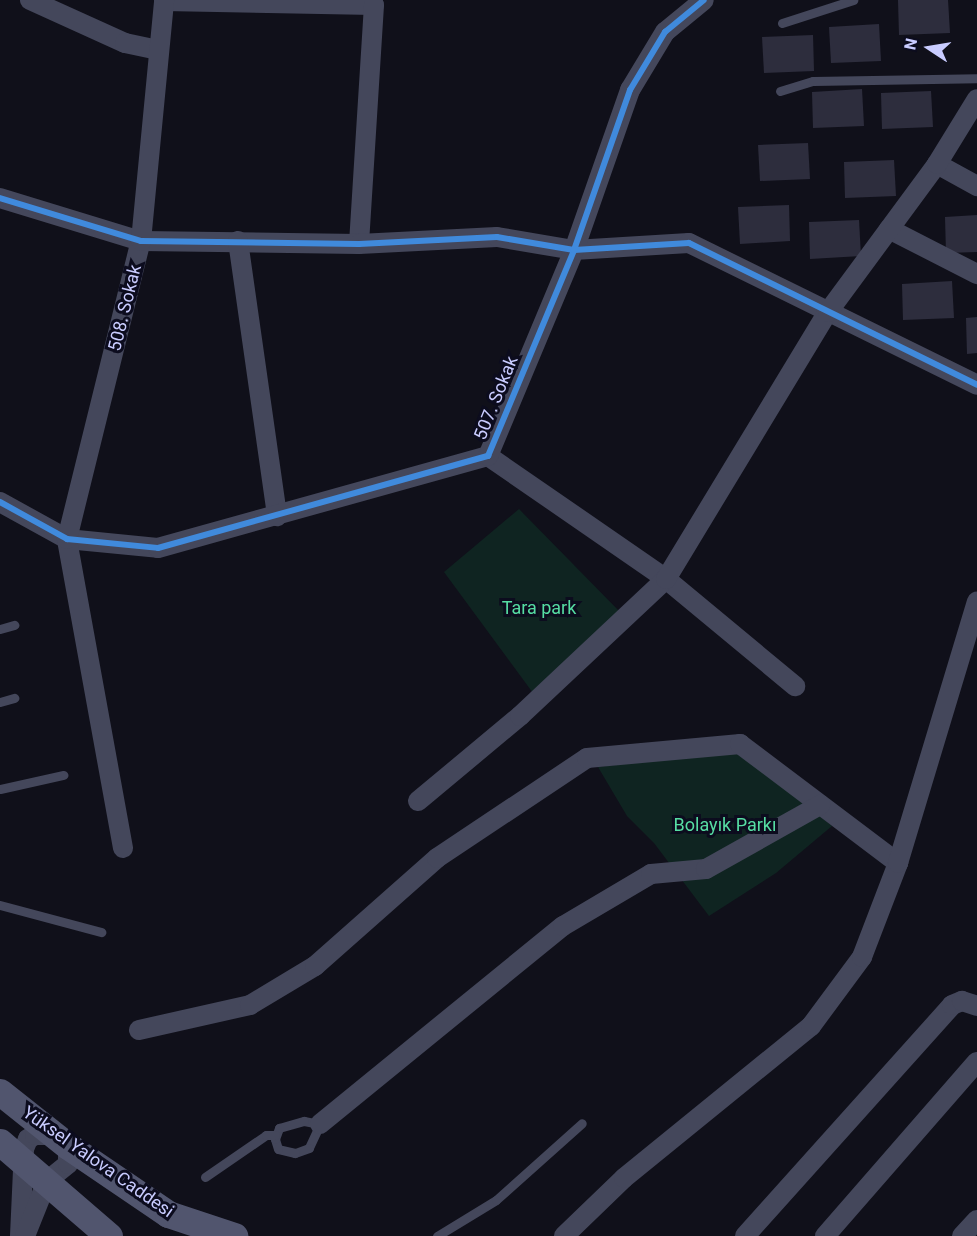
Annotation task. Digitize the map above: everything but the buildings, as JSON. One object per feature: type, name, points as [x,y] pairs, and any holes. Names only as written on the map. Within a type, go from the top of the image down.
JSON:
[{"type":"main road","name":"Yüksel Yalova Caddesi","points":[[0,1092],[61,1140],[168,1214],[234,1236]]},
{"type":"main road","points":[[0,1142],[109,1236]]},
{"type":"street","points":[[30,0],[125,43],[159,50]]},
{"type":"street","points":[[164,0],[381,2],[359,244]]},
{"type":"street","name":"508. Sokak","points":[[67,539],[141,241],[164,0]]},
{"type":"street","name":"507. Sokak","points":[[67,539],[158,548],[489,456],[574,250],[630,90],[665,32],[704,0]]},
{"type":"street","points":[[418,801],[520,716],[666,579],[828,312],[937,164],[976,103]]},
{"type":"street","points":[[937,164],[977,186]]},
{"type":"street","points":[[0,198],[141,241],[359,244],[496,237],[574,250],[689,243],[977,385]]},
{"type":"street","points":[[889,229],[977,274]]},
{"type":"street","points":[[238,241],[277,516]]},
{"type":"street","points":[[489,456],[666,579],[795,686]]},
{"type":"street","points":[[0,502],[67,539],[123,848]]},
{"type":"street","points":[[564,1236],[624,1178],[811,1026],[862,957],[898,863],[977,602]]},
{"type":"street","points":[[139,1030],[250,1005],[296,978],[315,966],[437,858],[587,758],[740,744],[898,863]]},
{"type":"street","points":[[320,1124],[563,926],[651,874],[706,869],[819,805]]},
{"type":"street","points":[[745,1236],[952,1005],[962,1001],[977,1006]]},
{"type":"street","points":[[825,1236],[977,1062]]},
{"type":"street","points":[[20,1236],[23,1161],[28,1139],[35,1135],[61,1140],[68,1164],[47,1181],[25,1236]]},
{"type":"street","points":[[962,1236],[977,1220]]},
{"type":"lane","points":[[782,23],[853,0]]},
{"type":"lane","points":[[780,91],[813,81],[977,78]]},
{"type":"lane","points":[[0,629],[14,625]]},
{"type":"lane","points":[[0,702],[14,698]]},
{"type":"lane","points":[[0,789],[63,776]]},
{"type":"lane","points":[[0,905],[101,932]]},
{"type":"lane","points":[[205,1177],[266,1135],[275,1135],[290,1123],[320,1124],[309,1148],[295,1153],[278,1149],[275,1135]]},
{"type":"lane","points":[[437,1236],[496,1200],[582,1123]]},
{"type":"green space","name":"Tara park","points":[[519,509],[620,612],[533,693],[444,572]]},
{"type":"green space","name":"Bolayık Parkı","points":[[739,751],[832,826],[776,873],[709,916],[654,843],[627,816],[598,767]]},
{"type":"cycle path","points":[[0,502],[67,539],[158,548],[488,456],[574,250],[630,90],[665,32],[704,0]]},
{"type":"cycle path","points":[[0,198],[141,241],[359,244],[497,237],[574,250],[689,243],[977,385]]}]
